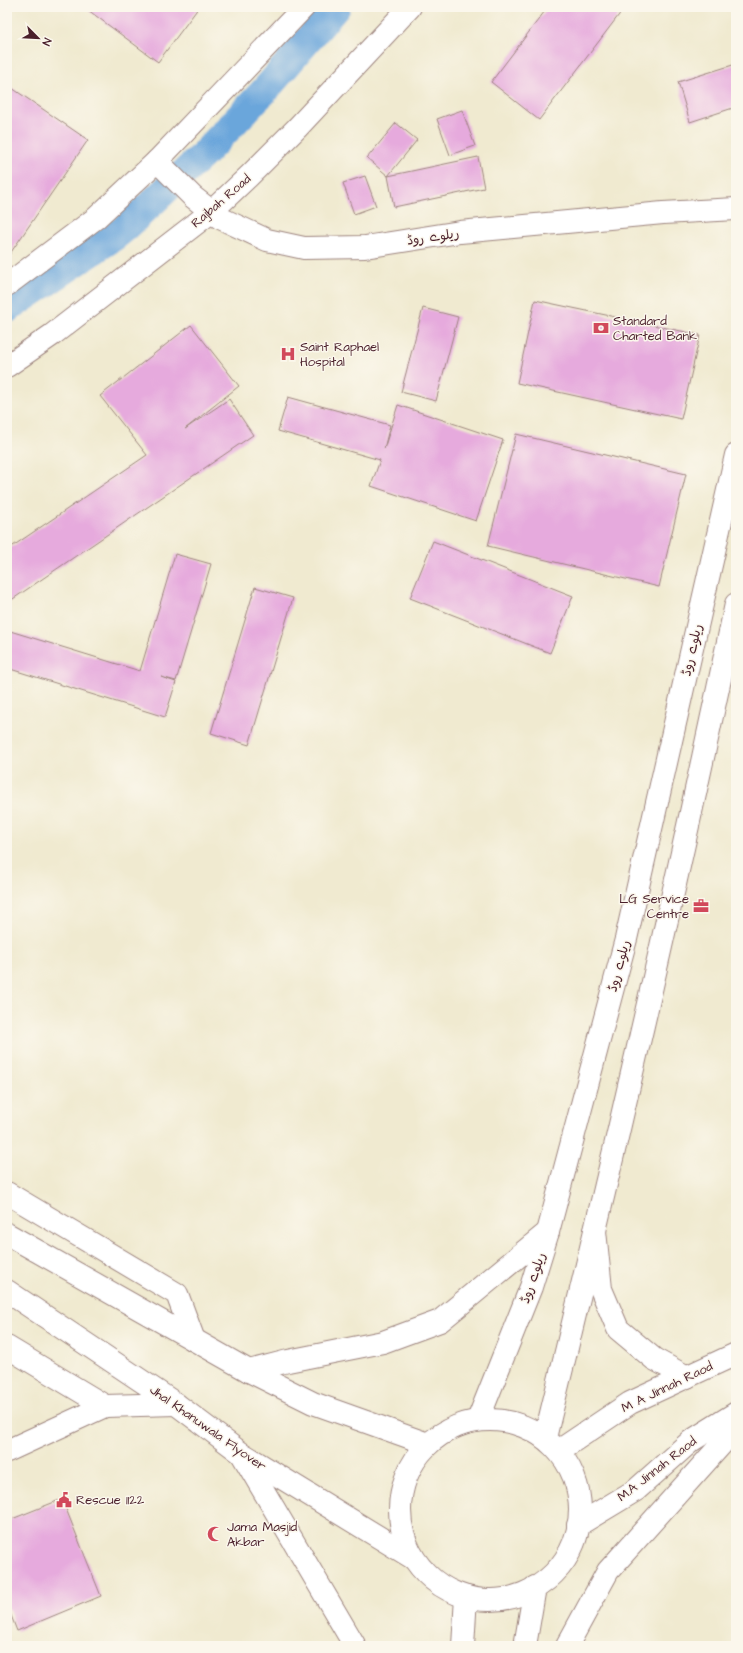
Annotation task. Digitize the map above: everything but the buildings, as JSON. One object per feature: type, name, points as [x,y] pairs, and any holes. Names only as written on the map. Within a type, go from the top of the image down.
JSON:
[{"type":"main road","points":[[7,285],[163,167],[304,7]]},
{"type":"main road","name":"Rajbah Road","points":[[7,366],[52,335],[211,212],[250,176],[292,133],[410,7]]},
{"type":"main road","name":"ریلوے روڈ","points":[[163,167],[193,197],[211,212],[234,226],[266,240],[304,248],[330,249],[365,247],[460,232],[663,213],[736,209]]},
{"type":"main road","name":"ریلوے روڈ","points":[[478,1420],[531,1287],[548,1232],[626,939],[736,454]]},
{"type":"main road","points":[[552,1444],[595,1231],[700,774],[736,604]]},
{"type":"main road","points":[[7,1193],[177,1294],[194,1340]]},
{"type":"main road","points":[[595,1231],[601,1289],[618,1329],[654,1359],[687,1377]]},
{"type":"main road","points":[[249,1371],[288,1361],[383,1342],[440,1321],[548,1232]]},
{"type":"main road","points":[[11,1237],[249,1371],[313,1403],[428,1444]]},
{"type":"main road","name":"Jhal Khanuwala Flyover","points":[[7,1292],[176,1404],[241,1453],[413,1558]]},
{"type":"main road","points":[[7,1347],[105,1406]]},
{"type":"main road","name":"M A Jinnah Raod","points":[[552,1444],[630,1403],[736,1354]]},
{"type":"main road","points":[[7,1451],[105,1406],[176,1404]]},
{"type":"main road","name":"M.A Jinnah Raod","points":[[578,1525],[636,1490],[691,1441],[736,1413]]},
{"type":"main road","points":[[478,1420],[503,1420],[552,1444],[575,1480],[579,1502],[578,1525],[570,1550],[555,1571],[535,1587],[514,1597],[490,1600],[466,1597],[446,1589],[427,1576],[413,1558],[402,1529],[400,1498],[409,1468],[428,1444],[451,1428],[478,1420]]},
{"type":"main road","points":[[567,1646],[608,1571],[736,1428]]},
{"type":"main road","points":[[241,1453],[355,1646]]},
{"type":"main road","points":[[525,1646],[535,1587]]},
{"type":"main road","points":[[463,1646],[466,1597]]},
{"type":"waterway","points":[[7,309],[125,228],[202,156],[266,89],[336,7]]},
{"type":"place","name":"Standard Charted Bank","points":[[601,328]]},
{"type":"place","name":"Saint Raphael Hospital","points":[[288,354]]},
{"type":"place","name":"LG Service Centre","points":[[701,906]]},
{"type":"place","name":"Rescue 1122","points":[[64,1500]]},
{"type":"place","name":"Jama Masjid Akbar","points":[[215,1534]]}]
